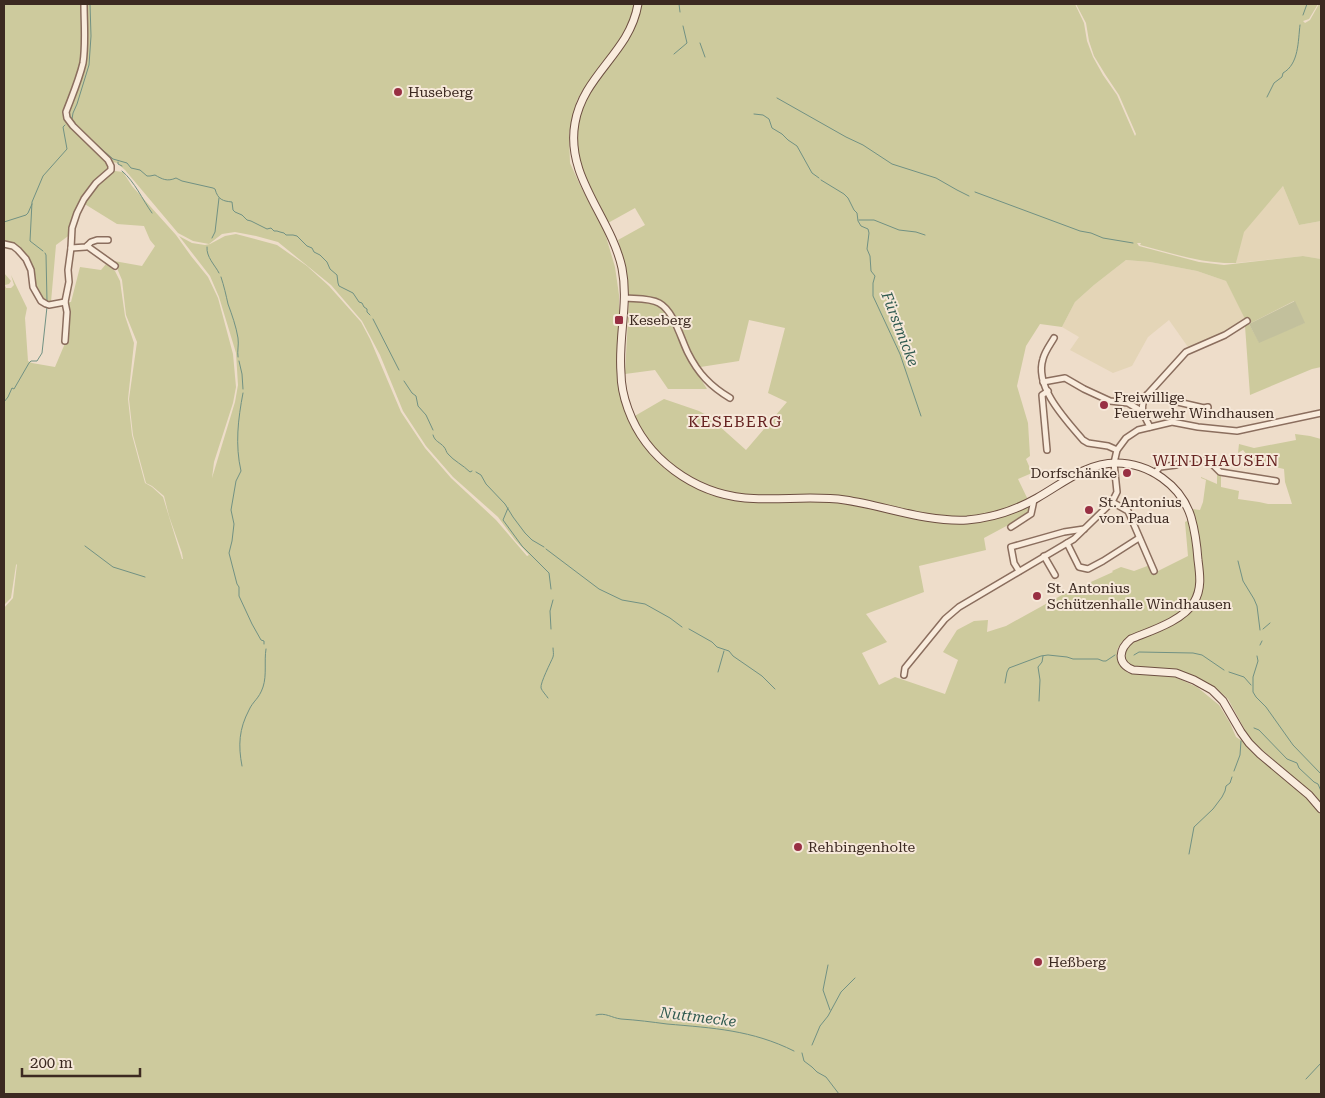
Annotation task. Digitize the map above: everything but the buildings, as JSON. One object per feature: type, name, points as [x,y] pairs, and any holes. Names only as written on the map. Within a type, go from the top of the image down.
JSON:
[{"type":"main road","points":[[638,4],[626,36],[582,98],[573,140],[576,162],[584,184],[610,233],[623,275],[625,298],[620,375],[623,391],[629,410],[644,440],[655,454],[670,468],[701,486],[721,493],[746,498],[828,498],[845,500],[940,520],[977,519],[1020,507],[1089,468],[1114,463],[1136,466],[1155,473],[1169,483],[1176,491],[1190,516],[1195,533],[1200,589],[1188,611],[1170,622],[1131,639],[1122,652],[1121,659],[1128,668],[1133,670],[1169,672],[1194,680],[1212,690],[1223,701],[1249,743],[1321,809]]},
{"type":"street","points":[[65,341],[67,312],[65,302],[69,282],[68,270],[72,228],[87,194],[96,183],[109,173],[111,168],[108,160],[73,126],[66,116],[82,63],[84,49],[84,4]]},
{"type":"street","points":[[71,248],[84,248],[95,240],[108,240]]},
{"type":"street","points":[[4,244],[13,246],[26,259],[31,270],[33,287],[41,301],[49,305],[65,302]]},
{"type":"street","points":[[87,246],[115,266]]},
{"type":"street","points":[[625,298],[653,301],[663,306],[671,316],[688,352],[708,383],[730,398]]},
{"type":"street","points":[[1150,427],[1142,412],[1142,402],[1186,352],[1225,335],[1247,321]]},
{"type":"street","points":[[1054,338],[1043,358],[1041,369],[1043,382],[1048,391],[1060,412],[1088,444],[1108,446],[1117,450]]},
{"type":"street","points":[[1043,382],[1065,378],[1110,402],[1128,404],[1142,412]]},
{"type":"street","points":[[1046,450],[1042,395],[1048,391]]},
{"type":"street","points":[[1147,395],[1204,408],[1208,407]]},
{"type":"street","points":[[904,674],[905,668],[946,619],[959,607],[1074,539],[1112,502],[1117,492],[1114,463],[1117,450],[1126,438],[1138,430],[1172,422],[1237,431],[1321,413]]},
{"type":"street","points":[[1155,473],[1160,467],[1176,465],[1188,458],[1195,458],[1211,463],[1220,472],[1276,481]]},
{"type":"street","points":[[1011,527],[1031,514],[1034,500]]},
{"type":"street","points":[[1112,502],[1128,510],[1154,571]]},
{"type":"street","points":[[1019,572],[1014,563],[1011,547],[1064,532],[1084,529]]},
{"type":"street","points":[[1067,543],[1079,567],[1088,568],[1103,561],[1139,538]]},
{"type":"street","points":[[1044,556],[1055,575]]},
{"type":"shaded area","points":[[4,4],[1075,4],[1084,23],[1087,41],[1093,57],[1117,95],[1135,136],[1136,134],[1119,95],[1094,56],[1086,23],[1076,4],[1318,4],[1309,19],[1303,21],[1305,23],[1310,20],[1319,4],[1321,4],[1321,221],[1299,225],[1283,186],[1244,232],[1236,263],[1199,260],[1137,243],[1139,246],[1199,262],[1224,265],[1303,256],[1321,259],[1321,367],[1250,395],[1246,321],[1226,281],[1197,271],[1150,262],[1126,260],[1075,302],[1062,327],[1040,324],[1026,346],[1017,386],[1028,423],[1030,456],[1026,459],[1032,473],[1018,479],[1030,504],[1029,514],[984,538],[986,550],[919,566],[924,592],[866,614],[887,642],[862,653],[879,685],[895,677],[945,694],[958,660],[943,652],[957,630],[974,621],[988,620],[987,632],[1006,626],[1062,595],[1121,567],[1134,571],[1150,565],[1154,573],[1188,556],[1185,522],[1189,520],[1197,572],[1197,587],[1191,602],[1180,613],[1121,643],[1117,650],[1118,663],[1128,673],[1175,677],[1197,687],[1219,705],[1236,737],[1247,744],[1272,769],[1298,789],[1321,814],[1321,1094],[4,1094],[4,608],[13,598],[17,564],[11,598],[4,605],[4,273],[11,281],[5,285],[6,288],[11,288],[14,285],[11,275],[27,308],[25,318],[28,361],[55,367],[66,341],[68,302],[71,302],[80,267],[101,270],[106,264],[115,271],[120,281],[125,316],[134,343],[128,399],[132,435],[145,483],[163,497],[182,559],[182,553],[164,496],[152,486],[146,483],[133,435],[129,399],[137,342],[126,315],[122,280],[114,261],[142,266],[155,246],[144,226],[117,224],[83,203],[96,184],[115,171],[123,172],[132,186],[176,235],[208,277],[218,298],[233,354],[236,387],[233,403],[214,462],[212,478],[235,402],[238,385],[236,353],[219,297],[210,276],[179,236],[192,243],[205,245],[210,244],[225,236],[236,234],[277,245],[307,266],[329,286],[361,322],[401,412],[425,448],[451,478],[496,520],[527,556],[529,555],[498,517],[453,477],[426,446],[403,411],[380,355],[362,321],[331,285],[278,242],[235,232],[222,234],[209,244],[193,241],[178,233],[125,170],[117,163],[112,162],[73,125],[68,116],[67,122],[106,160],[109,167],[82,200],[76,212],[71,234],[56,245],[51,302],[42,300],[34,288],[30,263],[19,249],[4,243]],"holes":[[[583,90],[587,90],[577,128],[577,144],[580,159],[591,189],[608,223],[635,208],[645,225],[618,240],[626,269],[629,299],[625,374],[655,370],[668,389],[707,389],[694,368],[739,361],[749,320],[785,328],[768,393],[787,402],[746,450],[708,416],[664,399],[633,417],[626,413],[620,386],[619,295],[615,267],[605,233],[570,163],[569,133],[577,100]],[[1294,301],[1304,323],[1259,342],[1249,324]]]},
{"type":"shaded area","points":[[1283,186],[1299,225],[1321,221],[1321,259],[1303,256],[1236,263],[1243,232]]},
{"type":"shaded area","points":[[1126,260],[1150,262],[1197,271],[1226,281],[1247,321],[1245,326],[1188,347],[1169,320],[1148,337],[1132,366],[1113,373],[1070,350],[1079,337],[1062,327],[1075,302]]},
{"type":"shaded area","points":[[1295,301],[1305,323],[1259,343],[1249,324]]},
{"type":"shaded area","points":[[1295,434],[1321,439],[1321,805],[1301,784],[1250,739],[1228,699],[1217,689],[1189,674],[1177,671],[1138,668],[1130,665],[1125,658],[1126,650],[1134,641],[1167,627],[1187,615],[1198,603],[1203,584],[1192,509],[1200,510],[1203,502],[1206,480],[1201,477],[1217,484],[1217,472],[1221,474],[1221,487],[1239,491],[1238,499],[1268,504],[1292,504],[1285,482],[1284,469],[1253,462],[1243,450],[1238,453],[1239,444],[1254,448],[1296,440]]},
{"type":"waterway","points":[[77,126],[72,119],[89,65],[91,36],[90,4]]},
{"type":"waterway","name":"Fürstmicke","points":[[679,4],[680,12]]},
{"type":"waterway","points":[[1303,15],[1307,4]]},
{"type":"waterway","points":[[1267,97],[1274,83],[1282,77],[1295,58],[1300,25]]},
{"type":"waterway","points":[[674,54],[687,43],[683,26]]},
{"type":"waterway","name":"Fürstmicke","points":[[700,43],[705,57]]},
{"type":"waterway","points":[[777,98],[863,145],[892,164],[936,178],[969,196]]},
{"type":"waterway","name":"Fürstmicke","points":[[754,114],[763,115],[769,119],[772,128],[797,146],[812,173],[819,178]]},
{"type":"waterway","points":[[43,251],[30,241],[32,202],[43,176],[67,149],[63,127],[65,125]]},
{"type":"waterway","points":[[81,131],[113,159],[127,163],[131,168],[140,170],[147,176],[155,175],[167,180],[176,178],[213,188],[221,199],[232,202],[233,210],[247,220],[267,229],[271,228],[286,235],[297,236],[327,262],[330,269],[337,275],[339,286],[353,293],[370,315]]},
{"type":"waterway","points":[[118,162],[122,166]]},
{"type":"waterway","points":[[122,171],[135,185],[152,213]]},
{"type":"waterway","name":"Fürstmicke","points":[[821,180],[848,198],[857,213],[861,226],[868,229],[867,249],[870,256],[871,271],[875,276],[873,296],[900,354],[921,416]]},
{"type":"waterway","points":[[975,192],[1080,231],[1103,238],[1133,243]]},
{"type":"waterway","points":[[212,238],[215,232],[219,198]]},
{"type":"waterway","points":[[4,222],[26,215],[32,204]]},
{"type":"waterway","points":[[859,220],[874,220],[899,230],[925,235]]},
{"type":"waterway","points":[[207,247],[209,258],[219,273]]},
{"type":"waterway","points":[[45,253],[47,301]]},
{"type":"waterway","points":[[221,277],[237,334],[238,357]]},
{"type":"waterway","points":[[4,402],[29,363],[37,361],[42,353],[47,307]]},
{"type":"waterway","points":[[373,319],[399,370]]},
{"type":"waterway","points":[[239,361],[243,389]]},
{"type":"waterway","points":[[404,381],[416,396],[418,406],[426,415],[433,430]]},
{"type":"waterway","points":[[243,393],[238,432],[238,452],[241,471],[236,481],[231,510],[234,524],[229,553],[239,587],[239,596],[264,644]]},
{"type":"waterway","points":[[433,435],[450,456],[470,472],[472,471]]},
{"type":"waterway","points":[[476,472],[481,475],[486,484],[505,504],[525,533],[544,547]]},
{"type":"waterway","points":[[508,508],[503,520],[522,546],[549,573],[551,589]]},
{"type":"waterway","points":[[85,546],[113,567],[145,577]]},
{"type":"waterway","points":[[546,549],[599,589],[622,600],[645,604],[682,627]]},
{"type":"waterway","points":[[1238,561],[1243,581],[1257,606],[1260,630]]},
{"type":"waterway","points":[[551,629],[550,611],[553,600]]},
{"type":"waterway","points":[[1263,629],[1270,623]]},
{"type":"waterway","points":[[689,629],[712,642],[717,647],[729,651],[733,656],[762,676],[775,689]]},
{"type":"waterway","points":[[1260,645],[1262,641]]},
{"type":"waterway","points":[[548,698],[541,685],[553,657],[553,648]]},
{"type":"waterway","points":[[242,766],[240,751],[241,731],[249,710],[263,687],[266,649]]},
{"type":"waterway","points":[[718,672],[724,651]]},
{"type":"waterway","points":[[1134,655],[1139,652],[1193,653],[1202,655],[1224,670]]},
{"type":"waterway","points":[[1005,683],[1009,668],[1041,656],[1048,655],[1106,661],[1115,655]]},
{"type":"waterway","points":[[1039,701],[1040,680],[1038,667],[1042,662],[1043,656]]},
{"type":"waterway","points":[[1257,656],[1258,661],[1253,677],[1253,692],[1293,745],[1321,774]]},
{"type":"waterway","points":[[1229,672],[1244,677],[1251,685]]},
{"type":"waterway","points":[[1254,728],[1259,730],[1287,759],[1297,763],[1299,768],[1318,784],[1321,791]]},
{"type":"waterway","points":[[1234,771],[1240,755],[1241,741]]},
{"type":"waterway","points":[[1189,854],[1194,827],[1213,809],[1222,797],[1232,777]]},
{"type":"waterway","points":[[828,965],[823,990],[830,1010]]},
{"type":"waterway","points":[[812,1045],[820,1026],[828,1016],[841,992],[855,978]]},
{"type":"waterway","name":"Nuttmecke","points":[[596,1015],[602,1014],[621,1019],[732,1031],[763,1038],[794,1051]]},
{"type":"waterway","name":"Nuttmecke","points":[[802,1053],[804,1061],[826,1077],[839,1094]]},
{"type":"waterway","points":[[1306,1079],[1321,1063]]},
{"type":"place","name":"Huseberg","points":[[398,92]]},
{"type":"place","name":"Keseberg","points":[[619,320]]},
{"type":"place","name":"Freiwillige Feuerwehr Windhausen","points":[[1104,405]]},
{"type":"place","name":"Dorfschänke","points":[[1127,473]]},
{"type":"place","name":"St. Antonius von Padua","points":[[1089,510]]},
{"type":"place","name":"St. Antonius Schützenhalle Windhausen","points":[[1037,596]]},
{"type":"place","name":"Rehbingenholte","points":[[798,847]]},
{"type":"place","name":"Heßberg","points":[[1038,962]]},
{"type":"district","name":"KESEBERG","points":[[735,421]]},
{"type":"district","name":"WINDHAUSEN","points":[[1216,460]]}]
